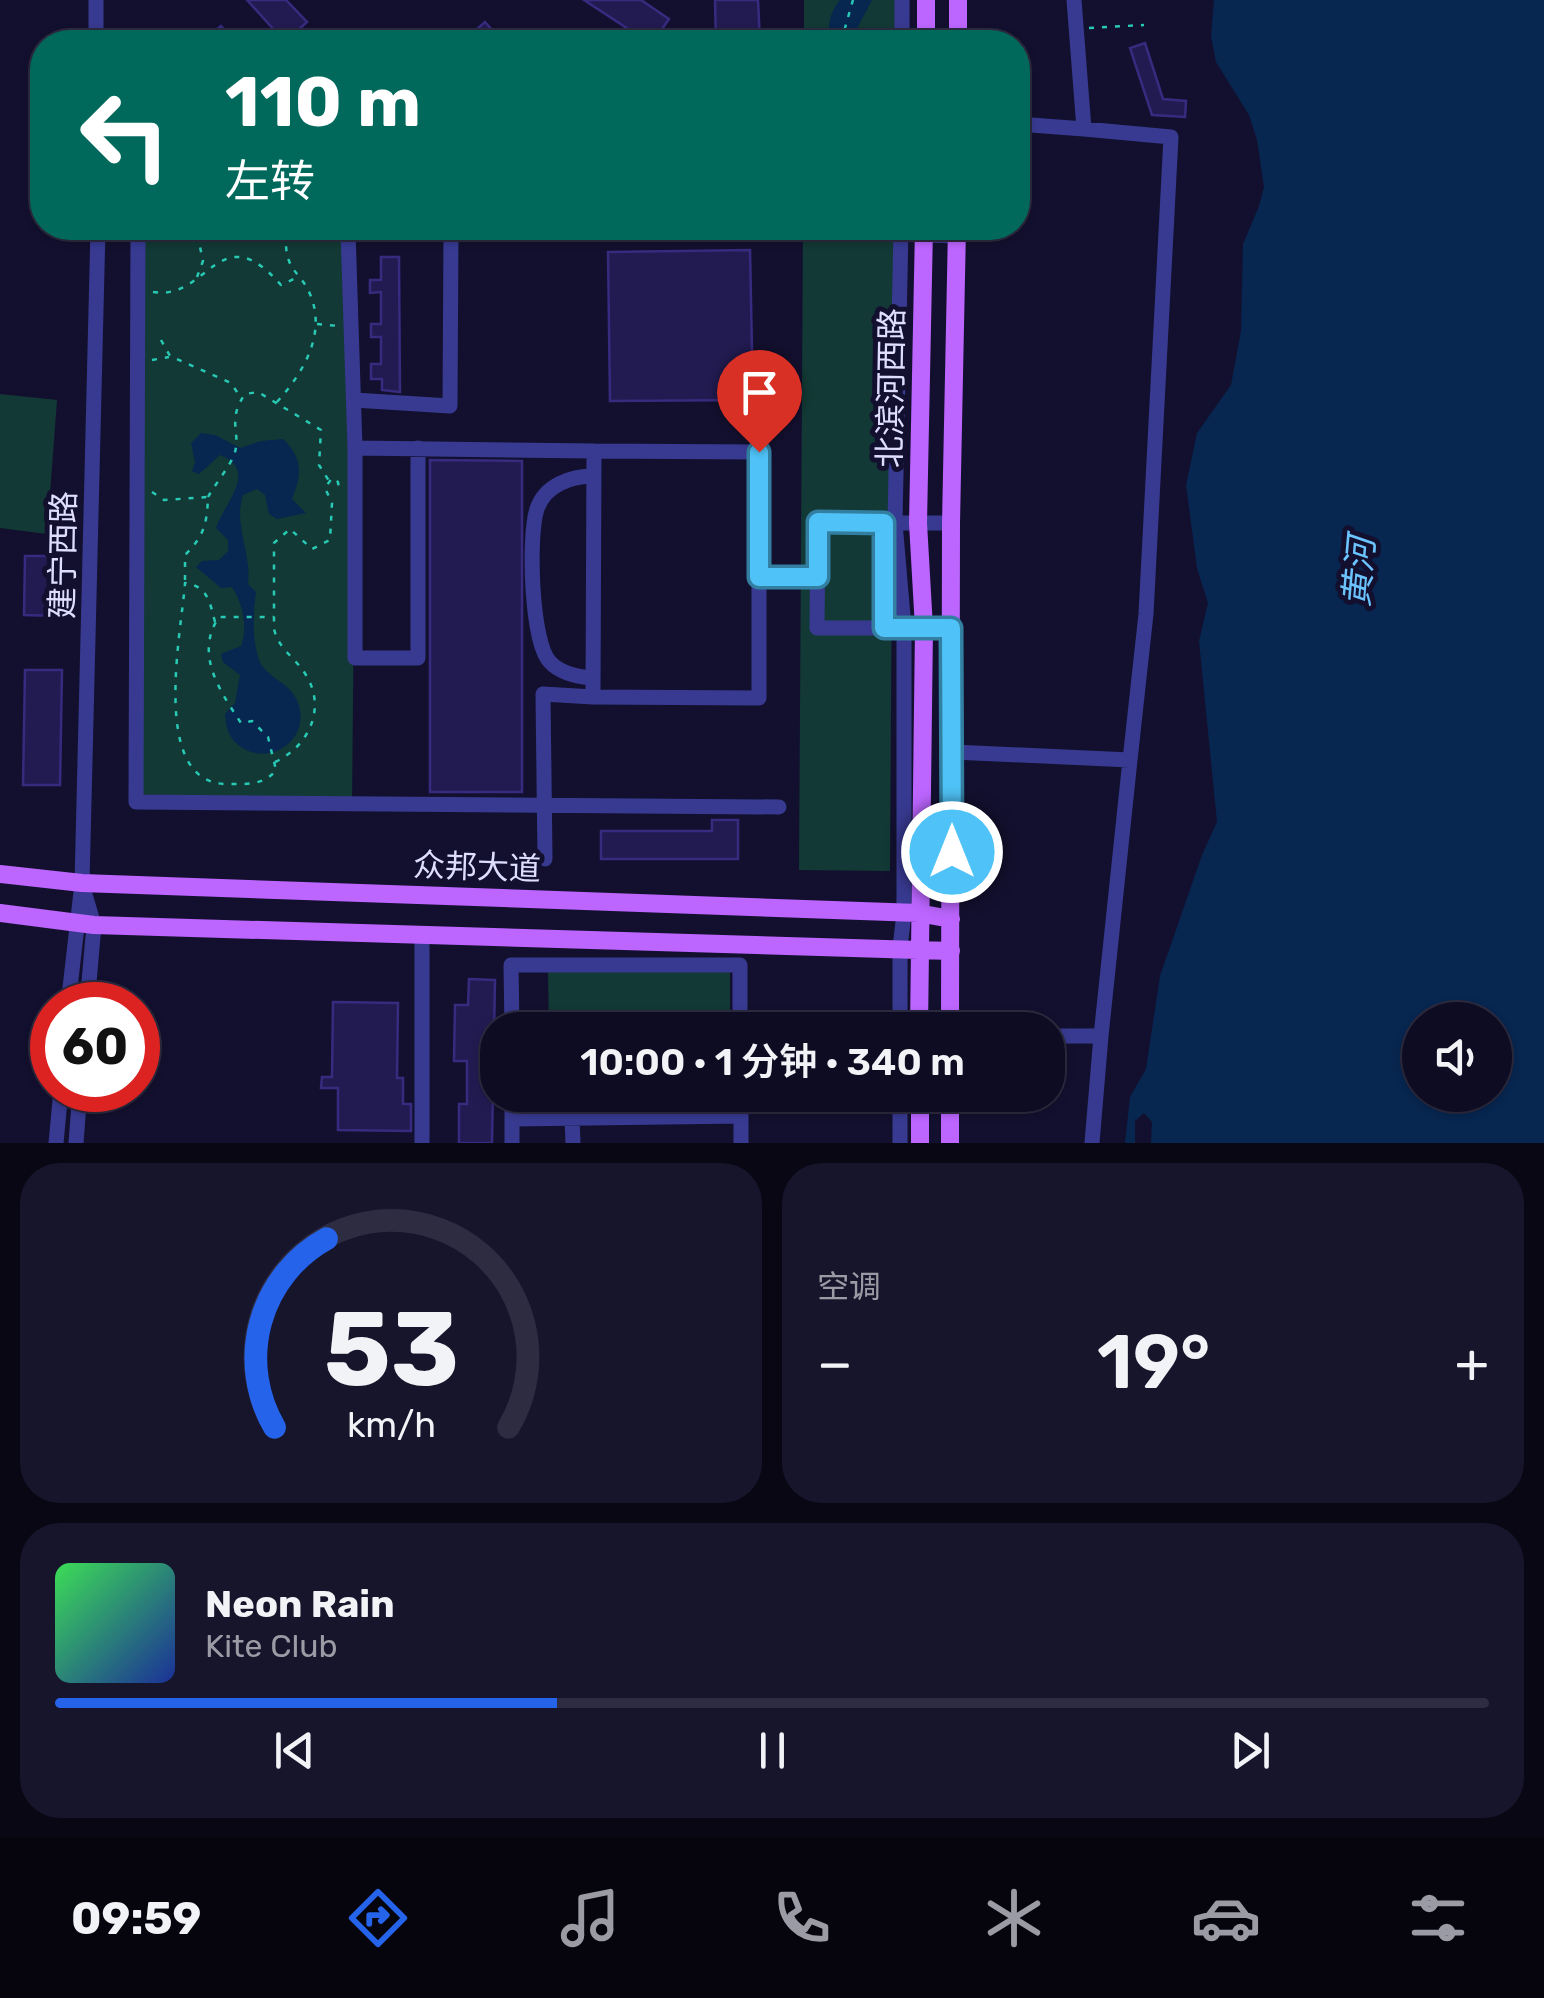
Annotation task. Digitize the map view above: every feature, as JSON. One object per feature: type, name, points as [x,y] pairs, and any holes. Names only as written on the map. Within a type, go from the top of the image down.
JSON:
[{"type":"main road","points":[[926,0],[926,30]]},
{"type":"main road","points":[[958,0],[958,30]]},
{"type":"main road","name":"北滨河西路","points":[[917,1012],[909,948],[924,628],[918,523],[924,240]]},
{"type":"main road","name":"北滨河西路","points":[[950,1012],[957,240]]},
{"type":"main road","name":"众邦大道","points":[[0,874],[82,883],[911,913],[952,919]]},
{"type":"main road","points":[[0,913],[84,923],[951,951]]},
{"type":"main road","points":[[920,1112],[920,1143]]},
{"type":"main road","points":[[950,1112],[950,1143]]},
{"type":"street","points":[[96,0],[96,30]]},
{"type":"street","points":[[902,0],[902,30]]},
{"type":"street","points":[[1074,0],[1084,129]]},
{"type":"street","points":[[1030,125],[1172,137],[1146,614],[1092,1143]]},
{"type":"street","name":"建宁西路","points":[[84,923],[98,240]]},
{"type":"street","points":[[138,240],[136,802],[778,807]]},
{"type":"street","points":[[348,240],[356,448],[355,658],[418,658],[418,448]]},
{"type":"street","points":[[354,400],[450,406],[451,240]]},
{"type":"street","points":[[884,628],[900,240]]},
{"type":"street","points":[[356,448],[759,452],[758,698],[543,694],[545,859]]},
{"type":"street","points":[[594,450],[594,697]]},
{"type":"street","points":[[594,476],[565,480],[548,491],[537,508],[534,532],[534,626],[539,646],[550,662],[567,674],[594,678]]},
{"type":"street","points":[[951,628],[818,628],[818,522],[952,523]]},
{"type":"street","points":[[889,523],[904,628],[911,913]]},
{"type":"street","points":[[759,577],[818,577]]},
{"type":"street","points":[[953,752],[1130,760]]},
{"type":"street","points":[[72,982],[84,923]]},
{"type":"street","points":[[84,923],[86,982]]},
{"type":"street","points":[[422,934],[422,1143]]},
{"type":"street","points":[[902,1012],[909,948]]},
{"type":"street","points":[[512,1012],[511,965],[740,965],[740,1012]]},
{"type":"street","points":[[1065,1036],[1101,1036]]},
{"type":"street","points":[[56,1143],[59,1112]]},
{"type":"street","points":[[76,1143],[78,1112]]},
{"type":"street","points":[[512,1112],[512,1143]]},
{"type":"street","points":[[741,1112],[741,1143]]},
{"type":"street","points":[[900,1112],[900,1143]]},
{"type":"street","points":[[512,1119],[741,1116]]},
{"type":"street","points":[[572,1118],[572,1143]]},
{"type":"path","points":[[845,30],[853,0]]},
{"type":"path","points":[[1078,29],[1144,25]]},
{"type":"path","points":[[197,278],[203,260],[198,240]]},
{"type":"path","points":[[276,403],[302,370],[316,332],[309,291],[286,262],[286,240]]},
{"type":"path","points":[[138,290],[166,294],[186,288],[210,266],[228,258],[252,260],[266,267],[281,285],[298,277]]},
{"type":"path","points":[[316,324],[352,326]]},
{"type":"path","points":[[161,340],[170,356]]},
{"type":"path","points":[[137,354],[152,360],[170,356],[231,383],[242,399]]},
{"type":"path","points":[[186,583],[197,584],[209,597],[215,622],[208,663],[240,723],[252,721],[268,737],[276,770],[270,778],[254,784],[219,784],[202,777],[188,762],[178,741],[175,655],[182,635],[185,555],[207,528],[208,497],[235,454],[236,406],[246,394],[258,392],[320,430],[319,464],[329,482]]},
{"type":"path","points":[[273,762],[290,755],[303,741],[313,722],[315,702],[304,671],[277,642],[274,543],[290,528],[312,549],[330,540],[332,503],[325,488],[332,478],[338,482],[338,490],[356,492]]},
{"type":"path","points":[[137,485],[164,500],[208,497]]},
{"type":"path","points":[[215,622],[219,617],[274,617]]},
{"type":"green space","points":[[804,0],[895,0],[895,30],[804,30]]},
{"type":"green space","points":[[138,240],[348,240],[355,492],[352,804],[136,802]]},
{"type":"green space","points":[[803,240],[894,240],[890,871],[799,870]]},
{"type":"green space","points":[[0,394],[57,400],[47,534],[0,528]]},
{"type":"green space","points":[[548,972],[730,972],[730,1012],[549,1012]]},
{"type":"water","points":[[840,0],[872,0],[856,30],[829,30]]},
{"type":"water","name":"黄河","points":[[1214,0],[1544,0],[1544,1143],[1151,1143],[1152,1122],[1144,1113],[1135,1121],[1135,1143],[1125,1143],[1130,1097],[1146,1069],[1160,976],[1217,822],[1199,641],[1208,603],[1197,568],[1186,485],[1197,433],[1231,385],[1241,331],[1243,244],[1264,187],[1249,115],[1216,62],[1211,36]]},
{"type":"water","points":[[201,433],[215,435],[240,448],[283,439],[297,460],[298,482],[292,499],[306,513],[277,519],[269,514],[265,495],[257,489],[243,495],[240,517],[248,584],[256,592],[254,626],[259,660],[291,691],[301,718],[293,739],[275,752],[264,754],[241,747],[226,724],[225,714],[235,703],[240,675],[223,662],[221,654],[241,646],[243,616],[232,587],[221,588],[196,567],[202,561],[219,560],[228,551],[228,540],[216,528],[238,478],[231,461],[220,455],[199,474],[192,471],[195,462],[191,443]]},
{"type":"building","points":[[247,0],[286,0],[307,22],[298,30],[274,30]]},
{"type":"building","points":[[584,0],[641,0],[669,19],[661,30],[630,30]]},
{"type":"building","points":[[715,0],[758,0],[759,30],[716,30]]},
{"type":"building","points":[[485,22],[492,30],[476,30]]},
{"type":"building","points":[[1145,43],[1163,99],[1186,101],[1185,117],[1152,115],[1130,48]]},
{"type":"building","points":[[750,250],[753,400],[610,401],[608,252]]},
{"type":"building","points":[[381,257],[399,257],[400,392],[382,390],[382,379],[371,379],[371,364],[381,364],[381,337],[371,337],[371,324],[381,324],[381,292],[370,293],[370,280],[381,280]]},
{"type":"building","points":[[430,460],[522,461],[522,792],[430,792]]},
{"type":"building","points":[[25,556],[61,556],[60,616],[24,615]]},
{"type":"building","points":[[25,670],[62,670],[60,785],[23,785]]},
{"type":"building","points":[[712,820],[738,820],[738,859],[601,859],[601,831],[712,831]]},
{"type":"building","points":[[469,979],[495,980],[494,1012],[480,1012],[480,1112],[493,1112],[492,1143],[459,1143],[459,1104],[467,1104],[467,1061],[454,1061],[455,1005],[468,1005]]},
{"type":"building","points":[[333,1002],[398,1003],[397,1078],[403,1078],[403,1104],[411,1104],[411,1131],[338,1130],[338,1088],[321,1088],[322,1077],[332,1077]]},
{"type":"route","points":[[759,452],[759,577],[818,577],[818,522],[884,523],[884,628],[951,628],[952,852]]}]
